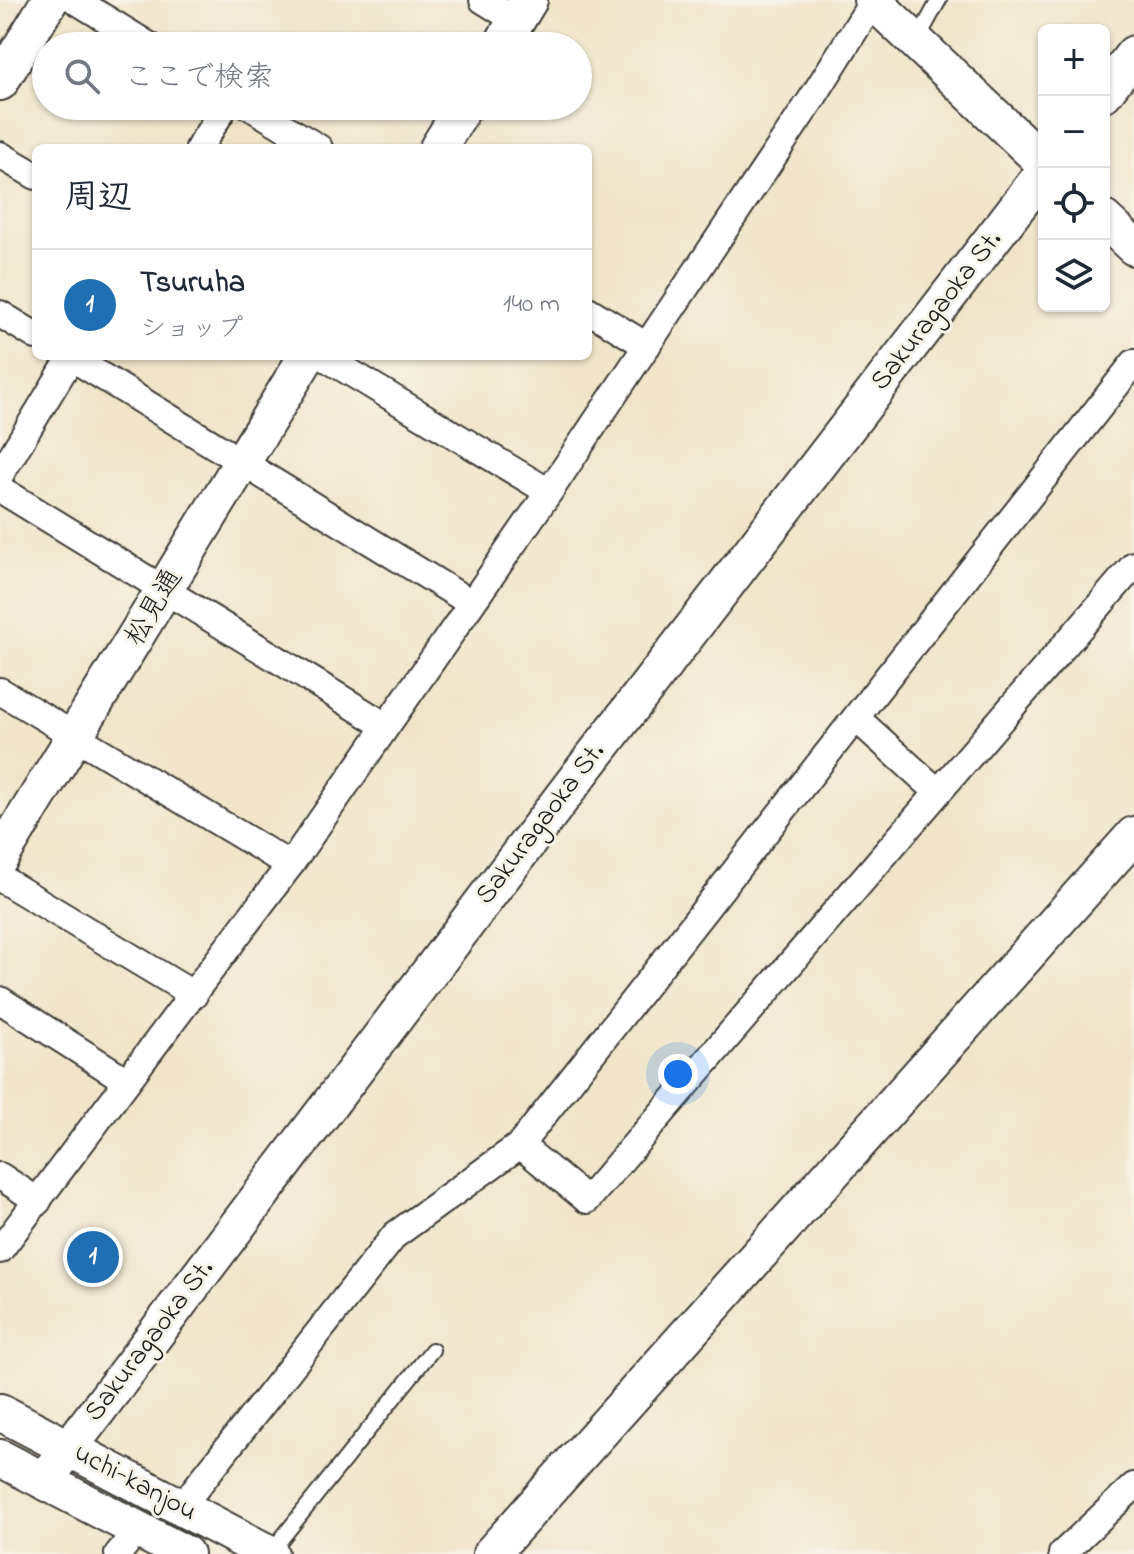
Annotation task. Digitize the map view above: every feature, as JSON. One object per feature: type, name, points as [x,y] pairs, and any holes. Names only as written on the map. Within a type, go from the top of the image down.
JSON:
[{"type":"street","points":[[0,82],[50,0]]},
{"type":"street","points":[[75,0],[127,32]]},
{"type":"street","points":[[483,0],[515,22]]},
{"type":"street","points":[[0,1250],[290,865],[549,492],[804,111],[872,0],[1038,157]]},
{"type":"street","points":[[1110,85],[1134,54]]},
{"type":"street","points":[[201,144],[216,120]]},
{"type":"street","points":[[272,120],[312,144]]},
{"type":"street","points":[[440,144],[455,120]]},
{"type":"street","points":[[0,155],[32,174]]},
{"type":"street","name":"Sakuragaoka St.","points":[[44,1481],[582,770],[1038,180]]},
{"type":"street","points":[[1110,225],[1134,247]]},
{"type":"street","points":[[592,312],[647,346]]},
{"type":"street","points":[[0,314],[32,334]]},
{"type":"street","points":[[0,475],[69,360]]},
{"type":"street","points":[[77,360],[471,603]]},
{"type":"street","name":"松見通","points":[[0,858],[305,360]]},
{"type":"street","points":[[330,360],[549,492]]},
{"type":"street","points":[[181,1507],[395,1235],[520,1145],[1134,363]]},
{"type":"street","points":[[0,489],[386,726]]},
{"type":"street","points":[[520,1145],[587,1200],[1134,565]]},
{"type":"street","points":[[0,691],[290,865]]},
{"type":"street","points":[[856,718],[938,792]]},
{"type":"street","points":[[491,1554],[1134,835]]},
{"type":"street","points":[[0,878],[194,995]]},
{"type":"street","points":[[0,1000],[127,1081]]},
{"type":"street","points":[[0,1176],[38,1201]]},
{"type":"street","name":"uchi-kanjou","points":[[0,1412],[270,1554]]},
{"type":"street","points":[[0,1458],[44,1481],[128,1542],[185,1554]]},
{"type":"street","points":[[1062,1554],[1134,1486]]},
{"type":"lane","points":[[916,42],[939,0]]},
{"type":"lane","points":[[270,1554],[432,1350]]},
{"type":"place","name":"Tsuruha","points":[[93,1257]]}]
